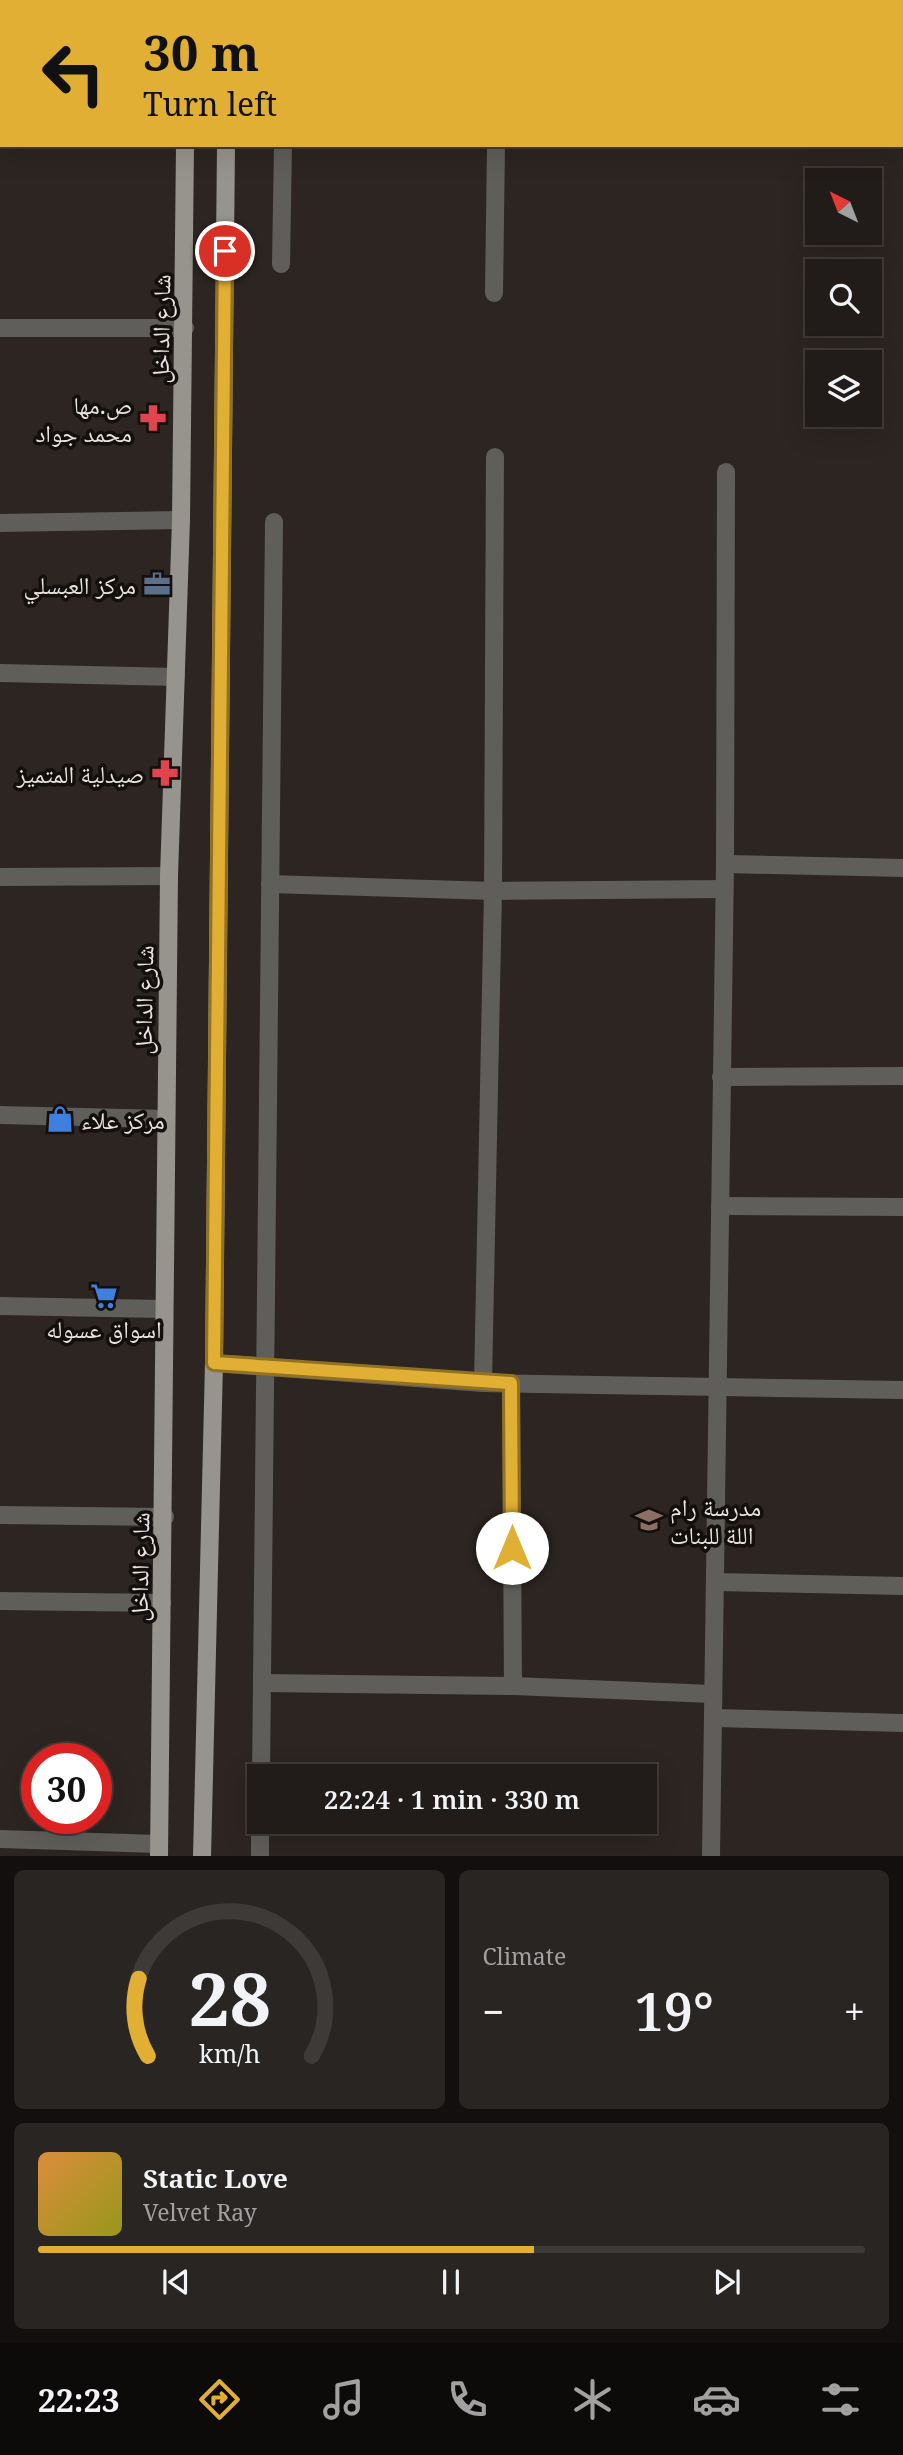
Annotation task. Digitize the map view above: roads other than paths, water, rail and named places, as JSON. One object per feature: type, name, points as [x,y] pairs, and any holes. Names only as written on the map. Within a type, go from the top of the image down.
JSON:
[{"type":"main road","name":"شارع الداخل","points":[[159,1850],[169,876],[181,520],[185,147]]},
{"type":"main road","points":[[202,1856],[214,1363],[226,147]]},
{"type":"street","points":[[281,264],[283,147]]},
{"type":"street","points":[[494,293],[496,147]]},
{"type":"street","points":[[0,328],[185,328]]},
{"type":"street","points":[[483,1383],[494,891],[495,457]]},
{"type":"street","points":[[711,1856],[725,864],[726,472]]},
{"type":"street","points":[[0,523],[181,520]]},
{"type":"street","points":[[261,1764],[274,522]]},
{"type":"street","points":[[0,673],[176,677]]},
{"type":"street","points":[[725,864],[903,868]]},
{"type":"street","points":[[0,877],[169,876]]},
{"type":"street","points":[[270,884],[494,891],[724,889]]},
{"type":"street","points":[[722,1077],[903,1076]]},
{"type":"street","points":[[0,1115],[166,1119]]},
{"type":"street","points":[[720,1206],[903,1207]]},
{"type":"street","points":[[0,1306],[163,1309]]},
{"type":"street","points":[[214,1363],[483,1383],[903,1390]]},
{"type":"street","points":[[511,1383],[513,1686]]},
{"type":"street","points":[[0,1515],[164,1517]]},
{"type":"street","points":[[715,1583],[903,1586]]},
{"type":"street","points":[[0,1601],[162,1603]]},
{"type":"street","points":[[262,1684],[513,1686],[713,1694]]},
{"type":"street","points":[[713,1718],[903,1723]]},
{"type":"street","points":[[260,1834],[260,1856]]},
{"type":"street","points":[[0,1839],[159,1850]]},
{"type":"place","name":"ص.مها محمد جواد","points":[[153,418]]},
{"type":"place","name":"مركز العبسلي","points":[[157,584]]},
{"type":"place","name":"صيدلية المتميز","points":[[165,773]]},
{"type":"place","name":"مركز علاء","points":[[60,1119]]},
{"type":"place","name":"اسواق عسوله","points":[[104,1296]]},
{"type":"place","name":"مدرسة رام اللة للبنات","points":[[649,1520]]}]
